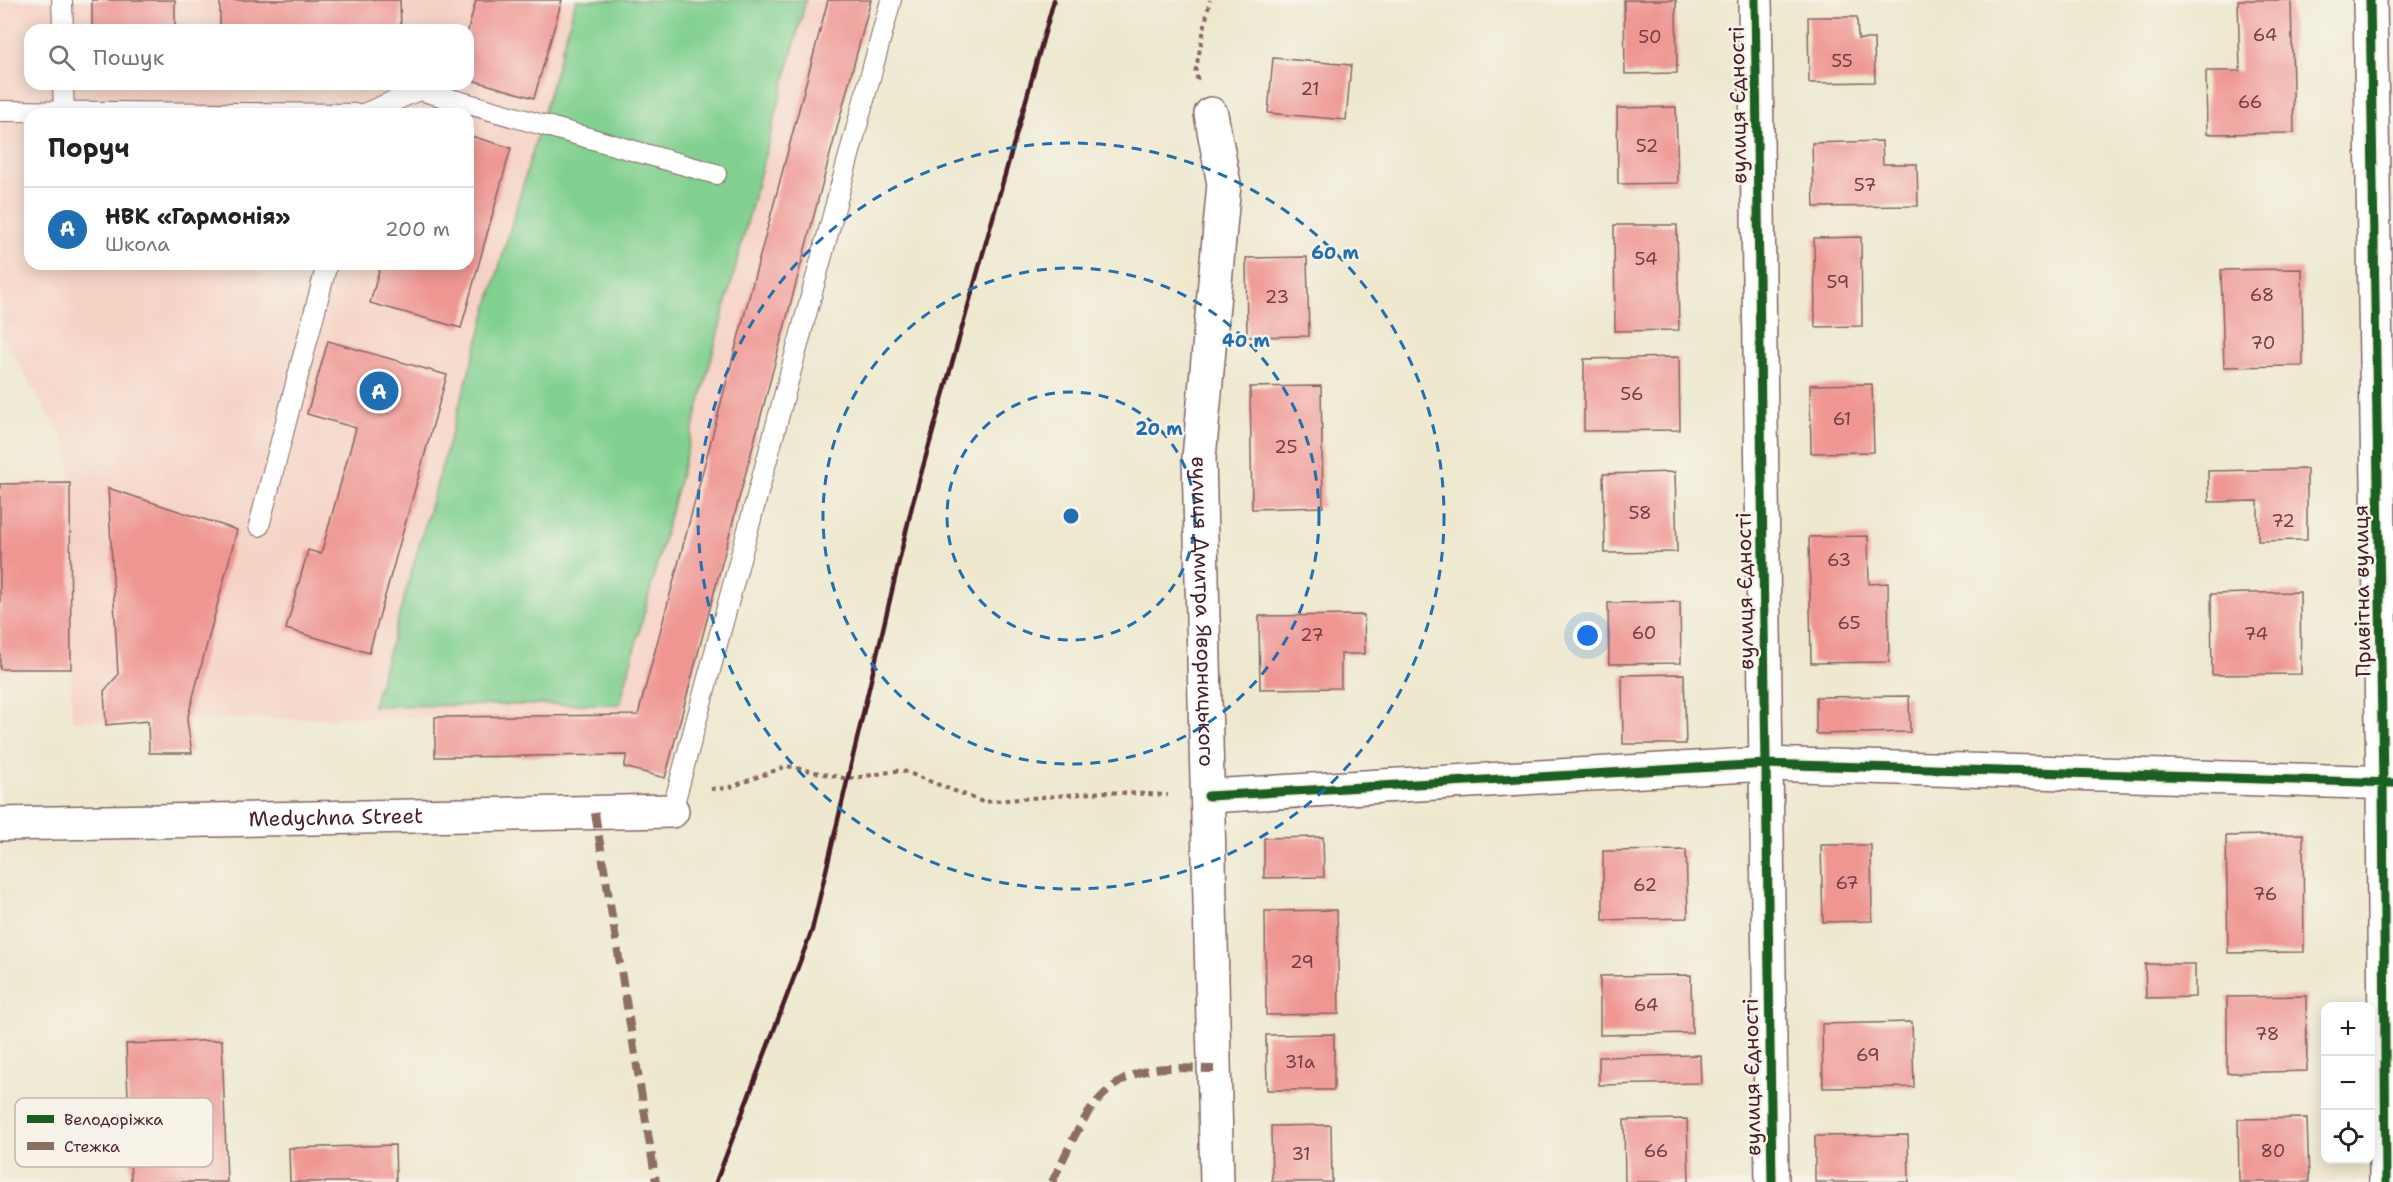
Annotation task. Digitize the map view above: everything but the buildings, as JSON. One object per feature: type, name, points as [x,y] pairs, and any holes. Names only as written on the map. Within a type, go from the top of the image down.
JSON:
[{"type":"street","name":"вулиця Єдності","points":[[1755,0],[1772,1182]]},
{"type":"street","name":"Привітна вулиця","points":[[2370,0],[2388,783],[2386,1182]]},
{"type":"street","name":"вулиця Дмитра Яворницького","points":[[1210,114],[1224,184],[1199,458],[1217,1182]]},
{"type":"street","points":[[1208,796],[1766,764],[2388,783]]},
{"type":"street","name":"Medychna Street","points":[[0,824],[675,801]]},
{"type":"lane","points":[[62,0],[63,24]]},
{"type":"lane","points":[[675,801],[891,0]]},
{"type":"lane","points":[[63,90],[64,108]]},
{"type":"lane","points":[[379,108],[419,90],[716,174]]},
{"type":"lane","points":[[0,111],[24,111]]},
{"type":"lane","points":[[259,526],[325,270]]},
{"type":"path","points":[[1210,0],[1195,73],[1210,114]]},
{"type":"path","points":[[675,801],[728,788],[787,766],[848,779],[901,770],[983,802],[1104,792],[1208,796]]},
{"type":"shaded area","points":[[0,0],[828,0],[638,715],[72,721],[69,449],[0,333]]},
{"type":"green space","points":[[576,0],[806,0],[620,704],[373,706]]},
{"type":"railway","points":[[716,1182],[812,930],[912,506],[1054,0]]},
{"type":"marked path","points":[[595,813],[656,1182]]},
{"type":"marked path","points":[[1052,1182],[1088,1113],[1113,1086],[1149,1070],[1214,1069]]},
{"type":"cycle path","points":[[1755,0],[1772,1182]]},
{"type":"cycle path","points":[[2370,0],[2383,783],[2386,1182]]},
{"type":"cycle path","points":[[1208,796],[1766,764],[2393,783]]},
{"type":"place","name":"НВК «Гармонія»","points":[[379,391]]}]
